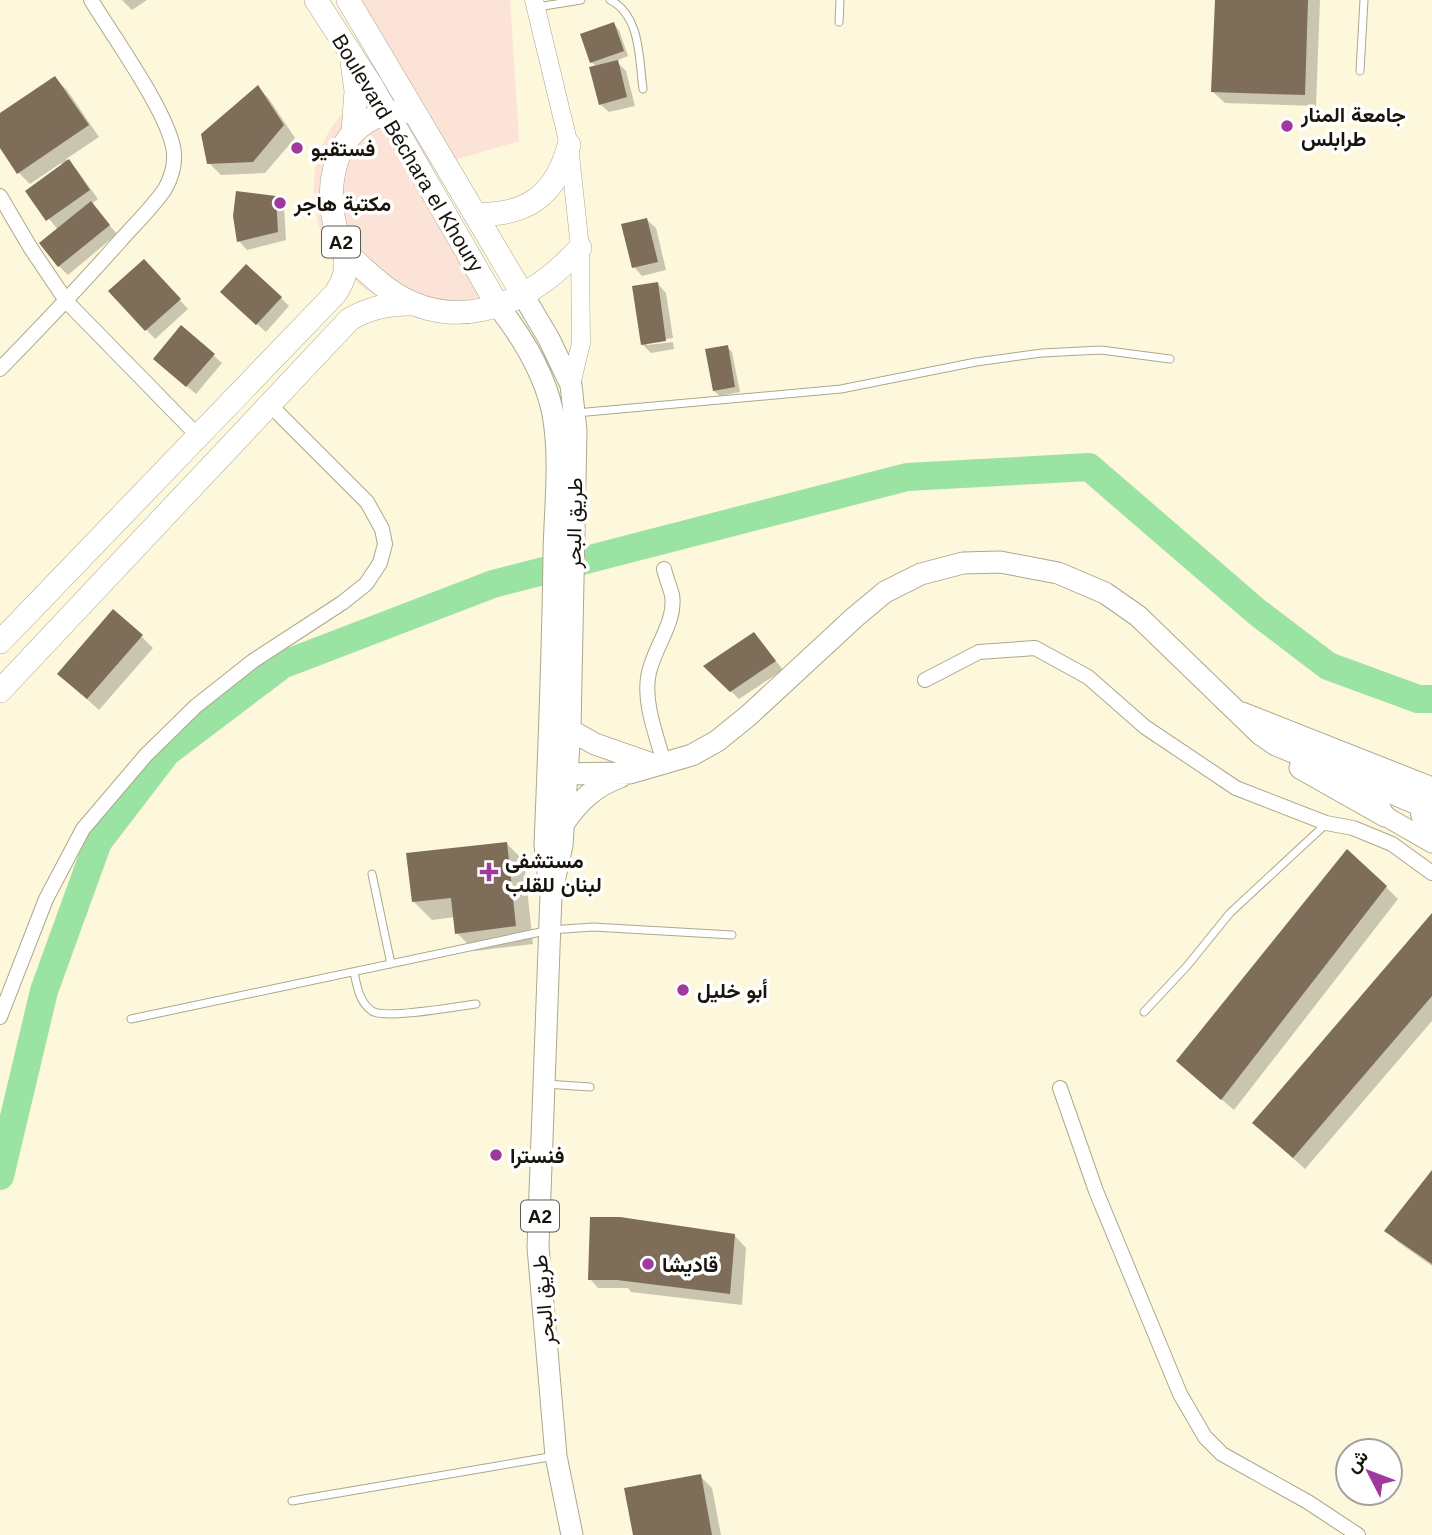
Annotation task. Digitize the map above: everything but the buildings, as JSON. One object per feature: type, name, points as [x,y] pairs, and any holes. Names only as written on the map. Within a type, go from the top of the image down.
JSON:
[{"type":"highway","name":"Boulevard Béchara el Khoury","points":[[316,0],[387,113],[498,306]]},
{"type":"highway","name":"Boulevard Béchara el Khoury","points":[[348,0],[456,179]]},
{"type":"highway","points":[[350,52],[356,92],[353,132]]},
{"type":"highway","points":[[353,132],[369,120],[387,113],[414,111]]},
{"type":"highway","name":"A2","points":[[353,132],[340,152],[333,176],[331,200],[334,224],[343,247],[359,265],[390,293],[410,304],[454,313],[476,312],[498,306],[523,295],[554,274],[580,248]]},
{"type":"highway","points":[[476,214],[498,215],[518,210],[537,200],[558,175],[569,145]]},
{"type":"highway","name":"طريق البحر","points":[[456,179],[523,295]]},
{"type":"highway","points":[[0,642],[335,294],[346,272],[343,247]]},
{"type":"highway","points":[[486,285],[508,270]]},
{"type":"highway","points":[[0,691],[350,319],[369,309],[389,304],[410,304]]},
{"type":"main road","name":"طريق البحر","points":[[523,295],[570,385],[575,413],[563,572],[558,774],[564,823],[560,861],[551,895]]},
{"type":"main road","name":"طريق البحر","points":[[498,306],[527,348],[543,382],[553,414],[556,454],[570,730],[558,774],[545,845],[551,895],[538,1247],[556,1456],[572,1535]]},
{"type":"main road","points":[[564,823],[576,806],[592,791],[610,780],[692,755],[717,741],[885,592],[921,574],[963,563],[1000,562],[1058,573],[1105,593],[1138,616],[1260,734],[1302,770],[1432,843]]},
{"type":"main road","points":[[570,701],[608,749]]},
{"type":"main road","points":[[1237,711],[1267,721],[1384,780],[1425,808]]},
{"type":"main road","points":[[570,730],[608,749],[660,764]]},
{"type":"main road","points":[[1276,745],[1384,780],[1424,785],[1425,808],[1421,816],[1432,833]]},
{"type":"main road","points":[[558,774],[630,773]]},
{"type":"main road","points":[[1384,780],[1378,804],[1385,816]]},
{"type":"street","points":[[0,369],[66,302],[152,205],[165,188],[173,171],[174,153],[169,132],[91,0]]},
{"type":"street","points":[[535,4],[569,145],[580,248],[581,342],[570,385]]},
{"type":"street","points":[[0,197],[66,302],[199,437]]},
{"type":"street","points":[[0,1017],[46,900],[83,829],[146,755],[196,706],[253,661],[342,603],[366,584],[380,563],[385,544],[367,502],[270,405]]},
{"type":"street","points":[[660,764],[647,680],[671,609],[672,597],[664,569]]},
{"type":"street","points":[[925,680],[979,652],[1035,648],[1088,677],[1145,727],[1236,788],[1326,823],[1353,828],[1392,844],[1432,873]]},
{"type":"street","points":[[1060,1088],[1096,1191],[1180,1394],[1198,1427],[1212,1446],[1222,1454],[1308,1502],[1358,1535]]},
{"type":"lane","points":[[535,4],[582,0]]},
{"type":"lane","points":[[610,0],[619,4],[628,14],[635,34],[643,89]]},
{"type":"lane","points":[[839,22],[840,0]]},
{"type":"lane","points":[[1360,71],[1364,0]]},
{"type":"lane","points":[[575,413],[841,389],[976,362],[1042,353],[1101,350],[1170,359]]},
{"type":"lane","points":[[1144,1012],[1230,914],[1326,823]]},
{"type":"lane","points":[[372,874],[391,964]]},
{"type":"lane","points":[[131,1019],[550,930],[593,927],[732,934]]},
{"type":"lane","points":[[354,972],[360,997],[373,1012],[389,1015],[476,1004]]},
{"type":"lane","points":[[545,1084],[590,1087]]},
{"type":"lane","points":[[292,1501],[556,1456]]},
{"type":"shaded area","points":[[356,0],[510,0],[519,141],[427,168],[488,293],[462,302],[448,303],[380,297],[352,278],[328,248],[316,212],[314,193],[319,155],[335,122],[373,87]]},
{"type":"waterway","points":[[0,1176],[44,991],[98,842],[167,752],[282,665],[493,584],[907,477],[1089,467],[1257,612],[1328,666],[1418,699],[1432,699]]},
{"type":"place","name":"جامعة المنار طرابلس","points":[[1287,126]]},
{"type":"place","name":"فستقيو","points":[[297,148]]},
{"type":"place","name":"مكتبة هاجر","points":[[280,203]]},
{"type":"place","name":"مستشفى لبنان للقلب","points":[[489,872]]},
{"type":"place","name":"أبو خليل","points":[[683,990]]},
{"type":"place","name":"فنسترا","points":[[496,1155]]},
{"type":"place","name":"قاديشا","points":[[648,1264]]}]
